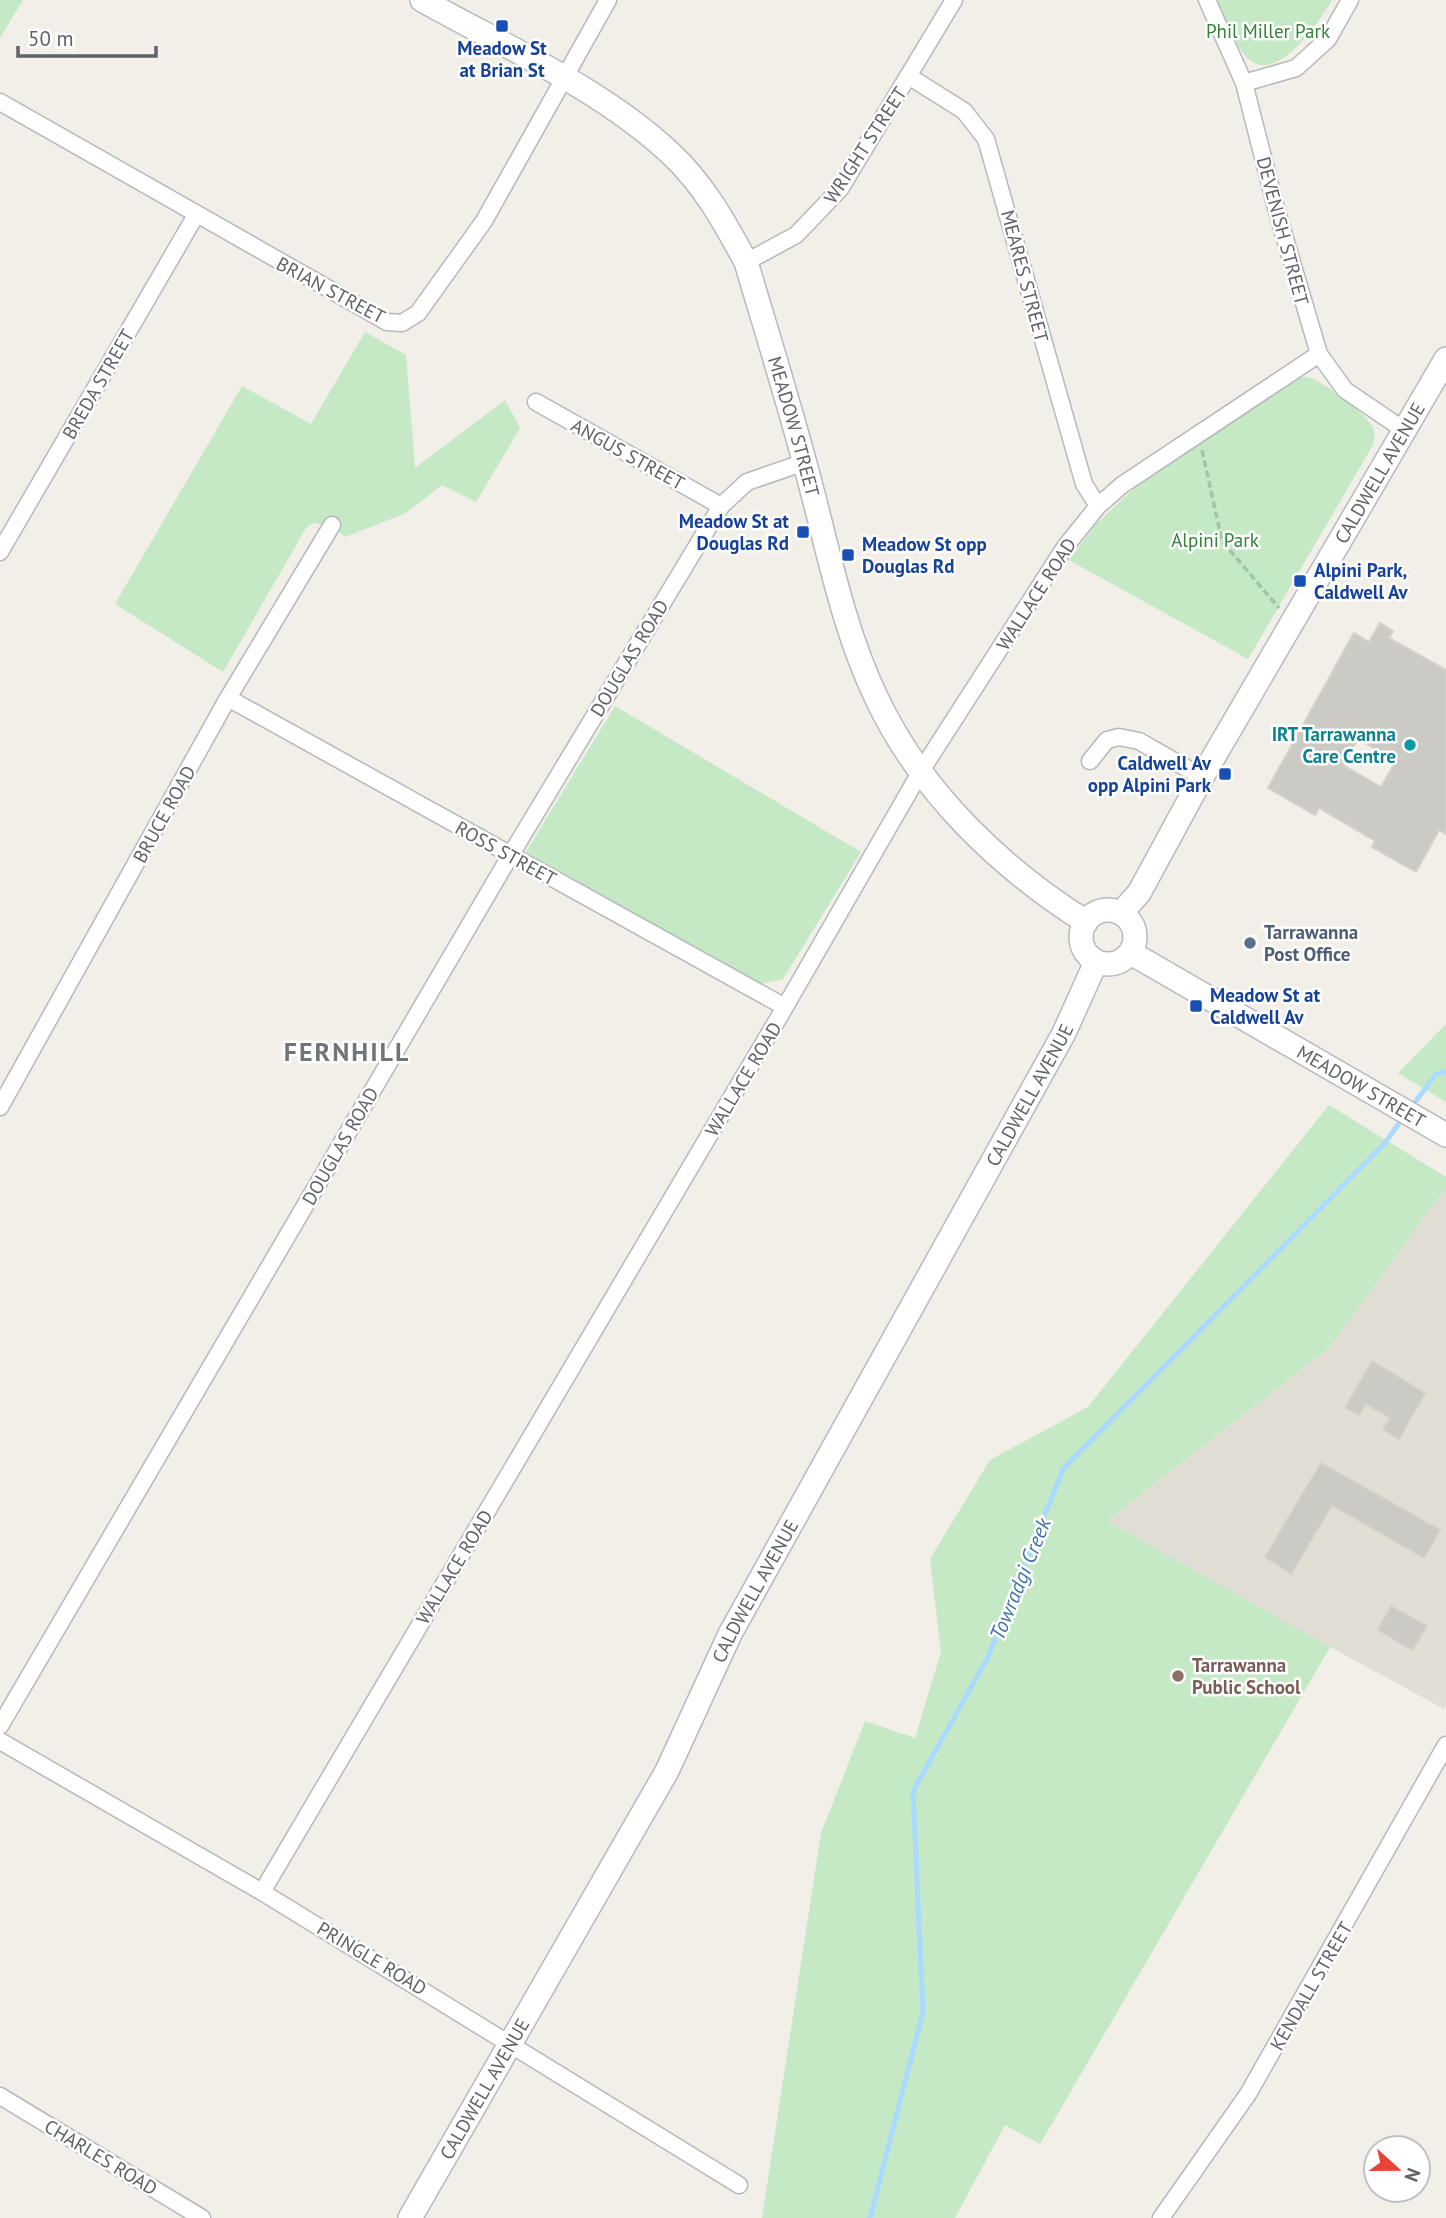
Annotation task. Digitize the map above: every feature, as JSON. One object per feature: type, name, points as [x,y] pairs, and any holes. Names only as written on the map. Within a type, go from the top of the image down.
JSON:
[{"type":"main road","name":"MEADOW STREET","points":[[422,0],[604,103],[671,153],[722,218],[746,262],[860,657],[891,726],[951,811],[1013,870],[1086,922]]},
{"type":"main road","name":"CALDWELL AVENUE","points":[[1121,914],[1139,893],[1202,777],[1446,359]]},
{"type":"main road","points":[[1108,910],[1121,914],[1132,923],[1136,935],[1131,953],[1114,964],[1096,962],[1082,946],[1081,937],[1086,922],[1098,912],[1108,910]]},
{"type":"main road","name":"MEADOW STREET","points":[[1131,953],[1440,1132]]},
{"type":"main road","name":"CALDWELL AVENUE","points":[[410,2218],[667,1770],[730,1634],[1064,1033],[1096,962]]},
{"type":"street","name":"BRIAN STREET","points":[[0,102],[387,322],[402,323],[418,313],[484,221],[608,0]]},
{"type":"street","name":"WRIGHT STREET","points":[[746,262],[796,235],[840,189],[954,0]]},
{"type":"street","name":"DEVENISH STREET","points":[[1207,0],[1244,83],[1276,208],[1320,354],[1345,390],[1404,430]]},
{"type":"street","points":[[1244,83],[1296,68],[1328,39],[1350,0]]},
{"type":"street","name":"MEARES STREET","points":[[910,76],[964,111],[986,139],[1084,484],[1098,506]]},
{"type":"street","name":"BREDA STREET","points":[[0,552],[196,215]]},
{"type":"street","name":"WALLACE ROAD","points":[[262,1892],[785,1007],[921,771],[1065,547],[1098,506],[1133,478],[1320,354]]},
{"type":"street","name":"ANGUS STREET","points":[[536,402],[721,506]]},
{"type":"street","name":"DOUGLAS ROAD","points":[[0,1726],[510,856],[721,506],[747,482],[805,462]]},
{"type":"street","name":"BRUCE ROAD","points":[[0,1107],[7,1081],[228,698],[332,524]]},
{"type":"street","name":"ROSS STREET","points":[[228,698],[785,1007]]},
{"type":"street","points":[[1090,761],[1107,740],[1129,737],[1202,777]]},
{"type":"street","name":"PRINGLE ROAD","points":[[0,1741],[262,1892],[739,2185]]},
{"type":"street","name":"KENDALL STREET","points":[[1161,2218],[1248,2094],[1446,1745]]},
{"type":"street","name":"CHARLES ROAD","points":[[0,2096],[202,2218]]},
{"type":"path","points":[[1204,459],[1222,541],[1271,598]]},
{"type":"shaded area","name":"Tarrawanna Public School","points":[[1446,1187],[1446,1706],[1444,1709],[1330,1647],[1040,2144],[1107,1521],[1330,1347]]},
{"type":"green space","points":[[0,0],[23,0],[0,38]]},
{"type":"green space","name":"Phil Miller Park","points":[[1217,0],[1332,0],[1294,50],[1268,65],[1256,63],[1244,54],[1232,35]]},
{"type":"green space","points":[[365,332],[406,355],[415,468],[505,400],[520,428],[476,502],[442,485],[406,513],[345,537],[332,525],[313,523],[306,528],[223,672],[115,604],[242,386],[311,424]]},
{"type":"green space","name":"Alpini Park","points":[[1307,377],[1333,391],[1369,422],[1374,430],[1373,445],[1248,659],[1069,560],[1096,524],[1140,483],[1297,378]]},
{"type":"green space","points":[[615,706],[861,852],[783,979],[759,984],[526,852]]},
{"type":"green space","points":[[1446,1024],[1446,1102],[1398,1073]]},
{"type":"green space","points":[[1329,1105],[1446,1177],[1446,1187],[1330,1347],[1107,1521],[1330,1647],[1040,2144],[1005,2125],[955,2218],[762,2218],[821,1833],[865,1721],[915,1738],[941,1652],[930,1559],[990,1460],[1088,1407]]},
{"type":"building","name":"IRT Tarrawanna Care Centre","points":[[1380,623],[1393,631],[1389,638],[1446,670],[1446,834],[1439,830],[1416,872],[1372,847],[1375,841],[1319,808],[1315,815],[1268,788],[1354,633],[1369,642]],"holes":[[[1358,739],[1396,761],[1381,787],[1343,765]]]},
{"type":"building","points":[[1372,1361],[1425,1393],[1399,1439],[1383,1430],[1390,1418],[1366,1404],[1359,1415],[1345,1408]]},
{"type":"building","points":[[1321,1463],[1440,1530],[1424,1558],[1332,1505],[1291,1574],[1265,1557]]},
{"type":"building","points":[[1391,1606],[1427,1626],[1412,1650],[1378,1630]]},
{"type":"waterway","name":"Towradgi Creek","points":[[1410,1109],[1436,1074],[1446,1072]]},
{"type":"waterway","name":"Towradgi Creek","points":[[870,2218],[923,2012],[913,1791],[988,1657],[1063,1469],[1385,1143],[1404,1116]]},
{"type":"place","name":"Meadow St at Brian St","points":[[502,26]]},
{"type":"place","name":"Meadow St at Douglas Rd","points":[[803,532]]},
{"type":"place","name":"Meadow St opp Douglas Rd","points":[[848,555]]},
{"type":"place","name":"Alpini Park, Caldwell Av","points":[[1300,581]]},
{"type":"place","name":"IRT Tarrawanna Care Centre","points":[[1410,745]]},
{"type":"place","name":"Caldwell Av opp Alpini Park","points":[[1225,774]]},
{"type":"place","name":"Tarrawanna Post Office","points":[[1250,943]]},
{"type":"place","name":"Meadow St at Caldwell Av","points":[[1196,1006]]},
{"type":"place","name":"Tarrawanna Public School","points":[[1178,1676]]},
{"type":"district","name":"FERNHILL","points":[[347,1051]]}]
